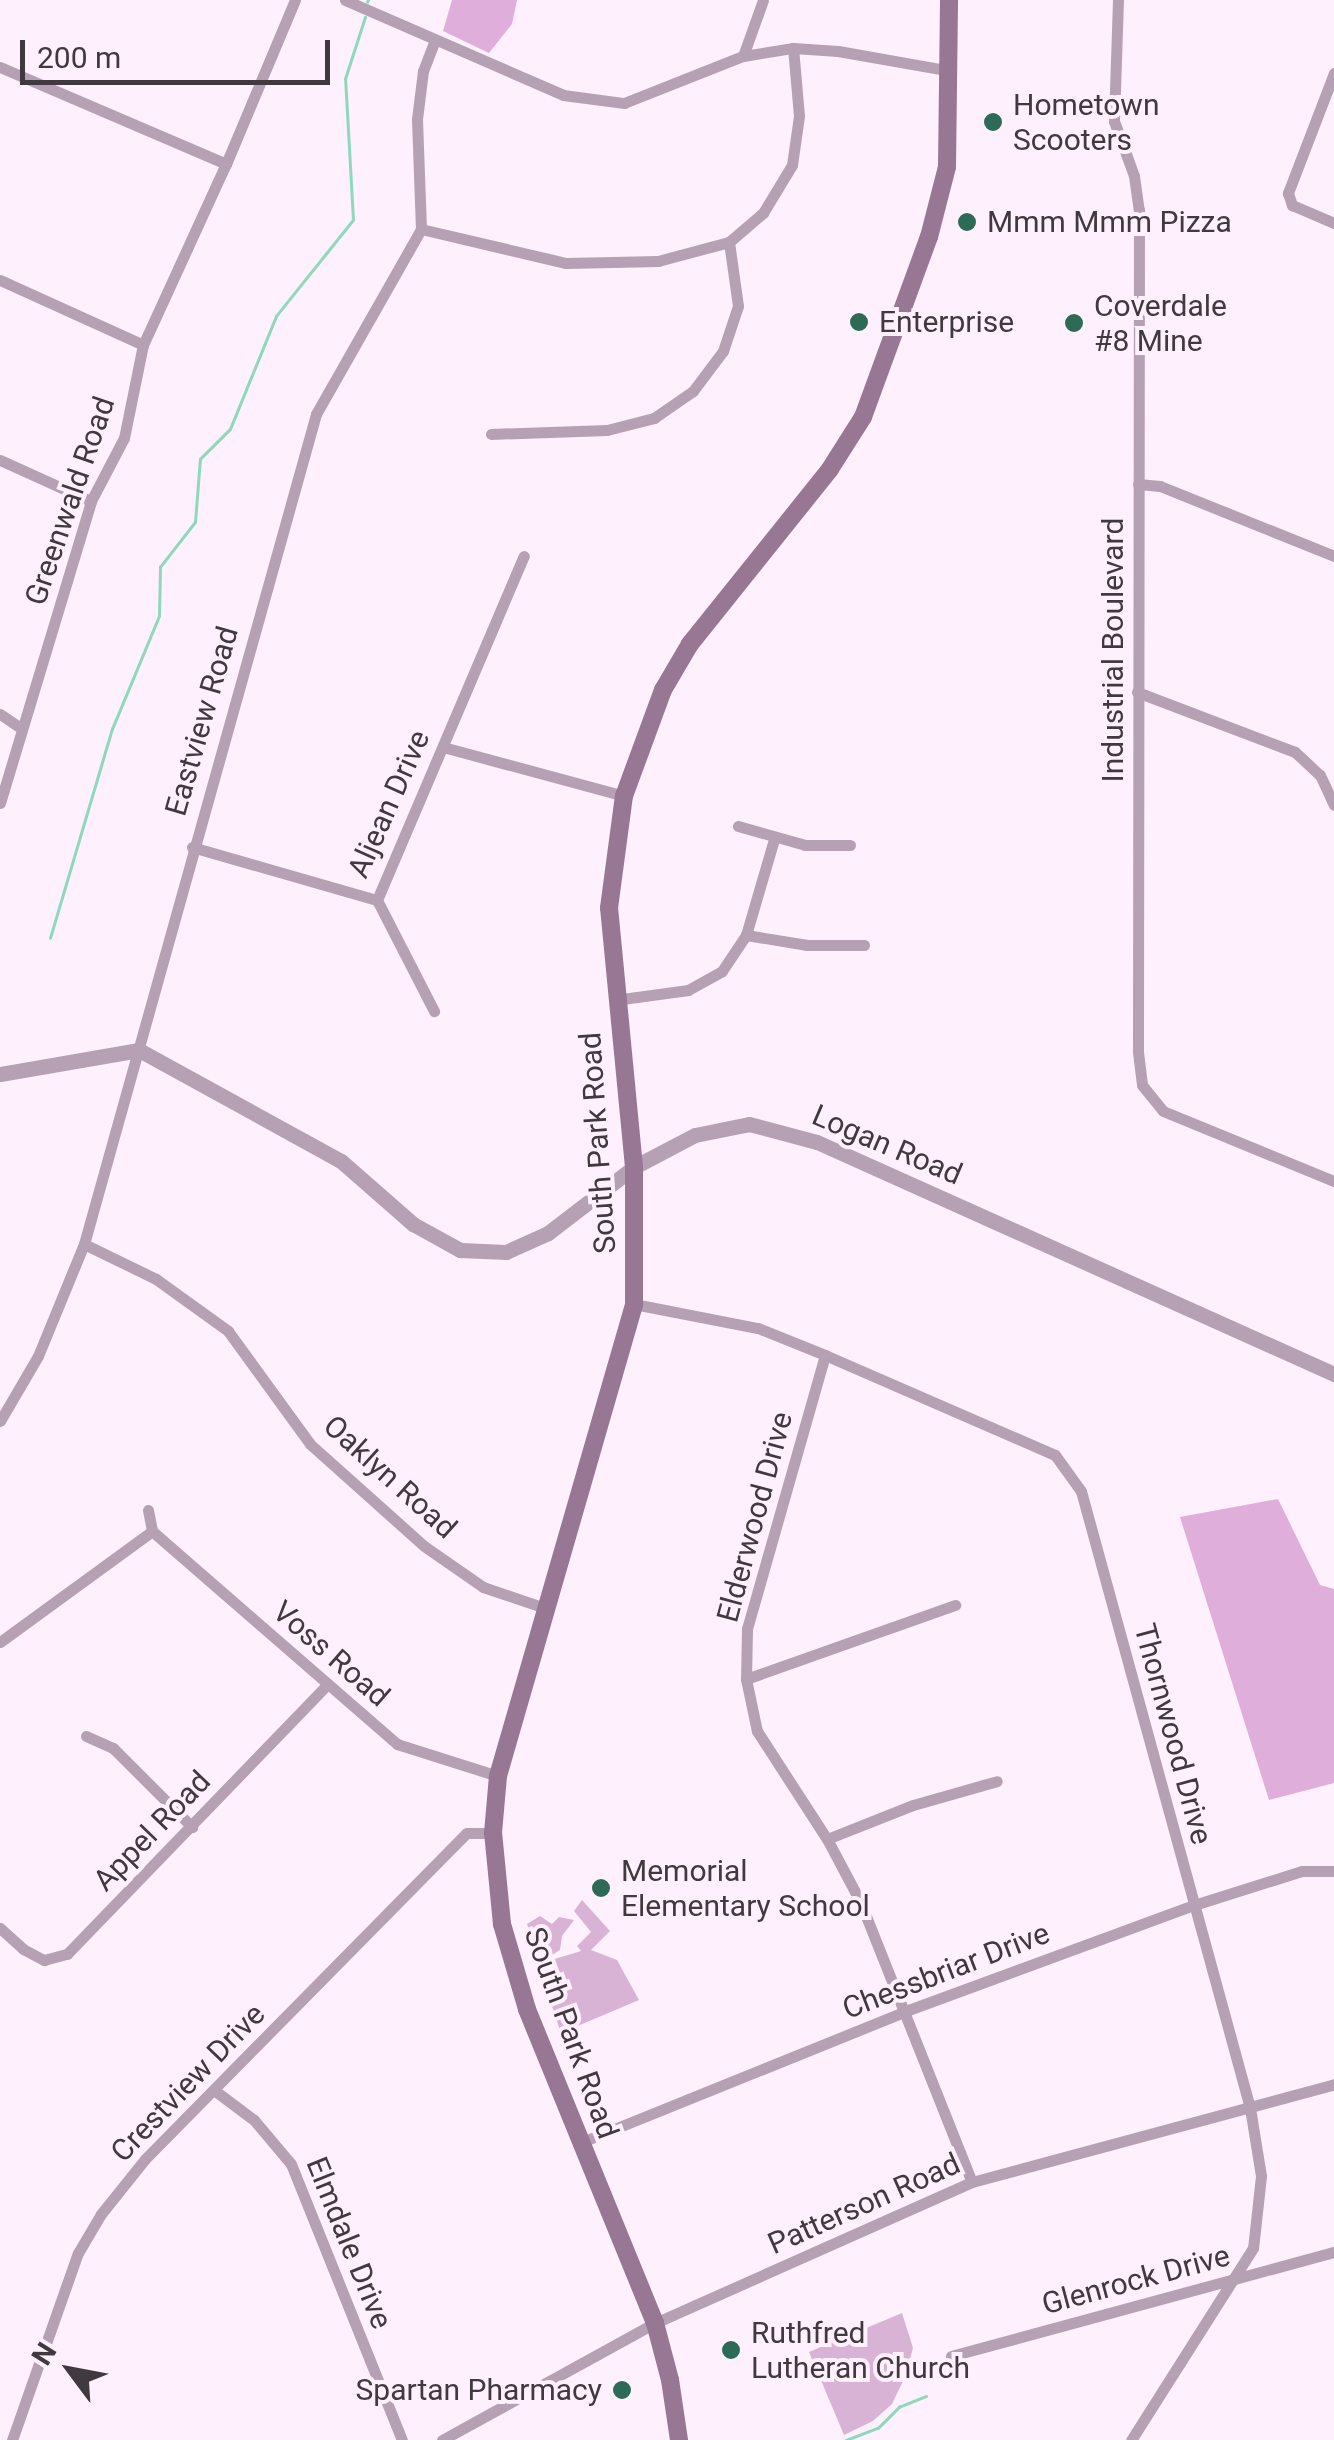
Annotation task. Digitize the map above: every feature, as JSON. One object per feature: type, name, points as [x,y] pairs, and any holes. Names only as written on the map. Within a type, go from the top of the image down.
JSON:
[{"type":"main road","name":"South Park Road","points":[[679,2440],[670,2380],[655,2323],[527,2009],[502,1924],[493,1833],[498,1776],[634,1304],[634,1167],[609,908],[624,796],[662,690],[690,644],[830,468],[862,417],[930,237],[943,183],[951,119],[946,70],[949,0]]},
{"type":"street","name":"Greenwald Road","points":[[0,802],[92,501],[124,438],[143,345],[226,164],[294,0]]},
{"type":"street","points":[[345,0],[563,95],[624,103],[743,56],[793,48],[838,51],[946,70]]},
{"type":"street","points":[[743,56],[763,0]]},
{"type":"street","name":"Industrial Boulevard","points":[[1118,0],[1114,121],[1134,176],[1139,210],[1138,1052],[1142,1085],[1163,1111],[1334,1181]]},
{"type":"street","points":[[435,40],[423,71],[417,119],[421,228],[566,263],[658,261],[729,242],[763,212],[792,165],[799,116],[793,48]]},
{"type":"street","points":[[0,67],[226,164]]},
{"type":"street","points":[[1334,73],[1289,184],[1289,199],[1299,209],[1334,223]]},
{"type":"street","name":"Eastview Road","points":[[0,1421],[38,1356],[84,1244],[316,414],[421,228]]},
{"type":"street","points":[[491,434],[607,430],[654,418],[694,391],[722,352],[738,306],[729,242]]},
{"type":"street","points":[[0,280],[143,345]]},
{"type":"street","points":[[0,460],[92,501]]},
{"type":"street","points":[[1138,484],[1160,486],[1334,556]]},
{"type":"street","name":"Aljean Drive","points":[[192,847],[377,900],[524,556]]},
{"type":"street","points":[[1137,692],[1295,752],[1320,776],[1334,805]]},
{"type":"street","points":[[0,714],[21,728]]},
{"type":"street","points":[[443,747],[624,796]]},
{"type":"street","points":[[738,826],[806,846],[850,846]]},
{"type":"street","points":[[616,1000],[688,990],[722,970],[746,935],[774,838]]},
{"type":"street","points":[[377,900],[434,1012]]},
{"type":"street","points":[[746,935],[807,946],[864,945]]},
{"type":"street","points":[[0,1074],[139,1050]]},
{"type":"street","name":"Logan Road","points":[[139,1050],[341,1161],[412,1224],[460,1250],[506,1252],[548,1233],[634,1167],[694,1135],[749,1124],[817,1142],[1334,1374]]},
{"type":"street","name":"Oaklyn Road","points":[[84,1244],[156,1279],[228,1331],[310,1444],[424,1546],[483,1587],[546,1608]]},
{"type":"street","name":"Thornwood Drive","points":[[634,1304],[758,1328],[825,1356],[1055,1455],[1081,1491],[1250,2108],[1261,2176],[1257,2240],[1164,2394],[1131,2440]]},
{"type":"street","name":"Elderwood Drive","points":[[825,1356],[748,1629],[746,1678],[757,1731],[827,1839],[860,1900],[972,2182]]},
{"type":"street","points":[[0,1642],[152,1532],[148,1510]]},
{"type":"street","name":"Voss Road","points":[[152,1532],[397,1744],[498,1776]]},
{"type":"street","points":[[746,1678],[955,1605]]},
{"type":"street","name":"Appel Road","points":[[0,1928],[22,1949],[44,1960],[67,1954],[326,1685]]},
{"type":"street","points":[[86,1736],[113,1748],[192,1827]]},
{"type":"street","points":[[827,1839],[913,1805],[998,1782]]},
{"type":"street","name":"Crestview Drive","points":[[12,2440],[78,2253],[101,2214],[145,2159],[467,1833],[493,1833]]},
{"type":"street","name":"Chessbriar Drive","points":[[582,2142],[904,2012],[1194,1905],[1302,1872],[1334,1871]]},
{"type":"street","name":"Patterson Road","points":[[442,2440],[655,2323],[972,2182],[1334,2084]]},
{"type":"street","name":"Elmdale Drive","points":[[214,2090],[254,2120],[291,2164],[402,2440]]},
{"type":"street","name":"Glenrock Drive","points":[[951,2356],[1334,2252]]},
{"type":"shaded area","points":[[452,0],[517,0],[512,24],[489,53],[443,31]]},
{"type":"shaded area","points":[[1278,1499],[1320,1585],[1334,1589],[1334,1783],[1269,1800],[1180,1517]]},
{"type":"shaded area","points":[[582,1900],[610,1931],[591,1950],[617,1960],[639,2000],[561,2033],[538,1964],[581,1951],[577,1946],[591,1932],[574,1911]]},
{"type":"shaded area","points":[[540,1916],[552,1924],[559,1917],[574,1920],[562,1936],[560,1950],[549,1957],[533,1941],[527,1924]]},
{"type":"shaded area","points":[[902,2313],[913,2348],[905,2377],[892,2404],[873,2421],[844,2435],[809,2352]]},
{"type":"waterway","points":[[50,938],[112,729],[159,616],[160,567],[195,522],[200,459],[230,429],[276,316],[353,220],[345,79],[365,17]]},
{"type":"waterway","points":[[846,2440],[878,2428],[899,2407],[926,2396]]},
{"type":"place","name":"Hometown Scooters","points":[[993,122]]},
{"type":"place","name":"Mmm Mmm Pizza","points":[[967,222]]},
{"type":"place","name":"Enterprise","points":[[859,322]]},
{"type":"place","name":"Coverdale #8 Mine","points":[[1074,323]]},
{"type":"place","name":"Memorial Elementary School","points":[[601,1888]]},
{"type":"place","name":"Ruthfred Lutheran Church","points":[[731,2350]]},
{"type":"place","name":"Spartan Pharmacy","points":[[622,2390]]}]
